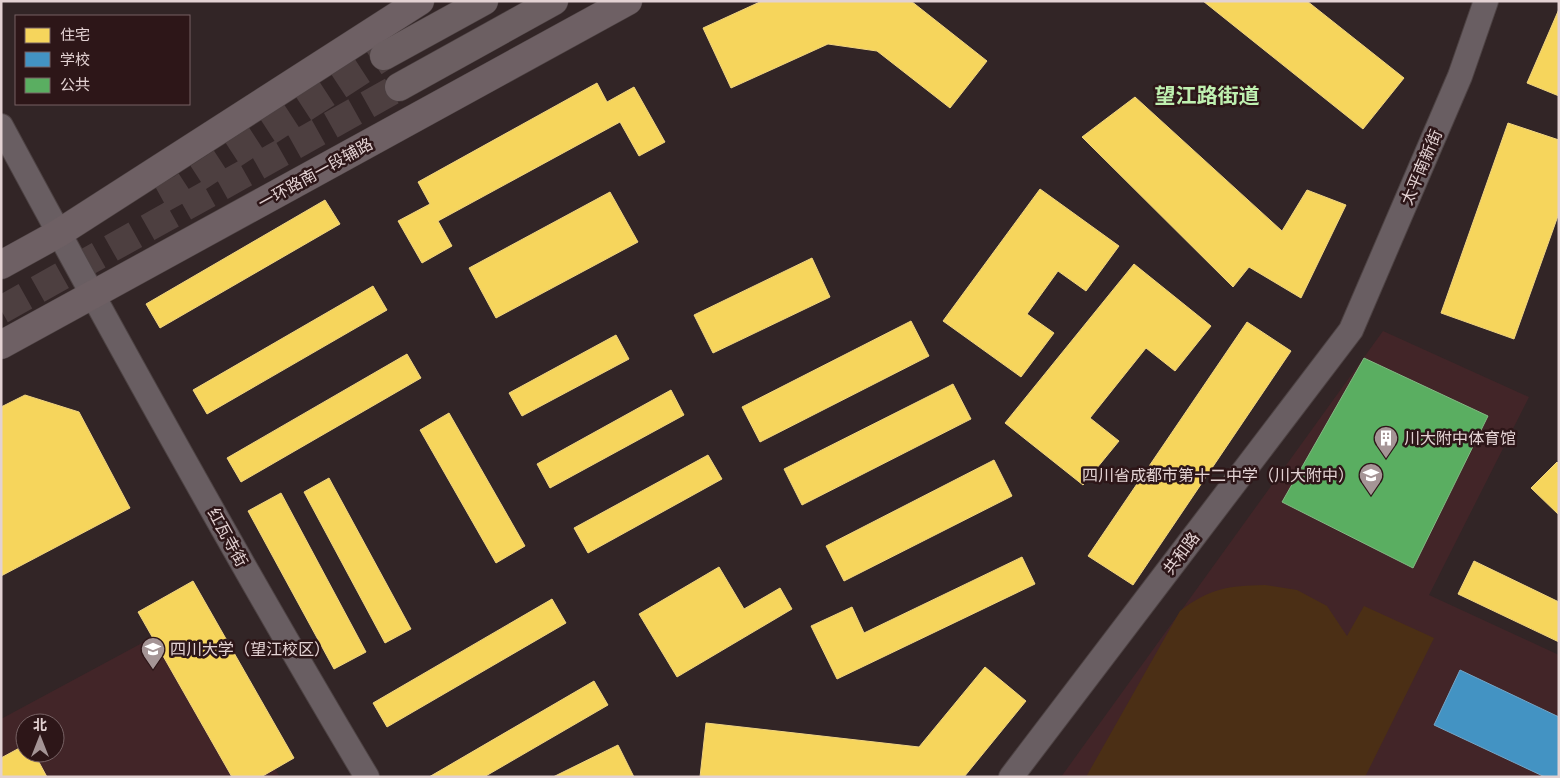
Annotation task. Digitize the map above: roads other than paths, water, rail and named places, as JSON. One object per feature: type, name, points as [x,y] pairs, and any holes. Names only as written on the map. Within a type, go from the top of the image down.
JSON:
[{"type":"main road","points":[[1,265],[59,233],[420,1]]},
{"type":"main road","points":[[384,56],[484,1]]},
{"type":"main road","points":[[399,87],[554,1]]},
{"type":"main road","name":"一环路南一段辅路","points":[[1,345],[628,1]]},
{"type":"street","name":"太平南新街","points":[[1351,330],[1460,76],[1486,1]]},
{"type":"street","name":"红瓦寺街","points":[[1,126],[92,295],[285,640],[367,777]]},
{"type":"street","name":"共和路","points":[[1011,777],[1351,330]]},
{"type":"tunnel","points":[[162,199],[182,188],[384,56]]},
{"type":"tunnel","points":[[1,310],[399,87]]},
{"type":"place","name":"川大附中体育馆","points":[[1386,459]]},
{"type":"place","name":"四川省成都市第十二中学（川大附中）","points":[[1371,496]]},
{"type":"place","name":"四川大学（望江校区）","points":[[153,670]]},
{"type":"district","name":"望江路街道","points":[[1207,96]]}]
